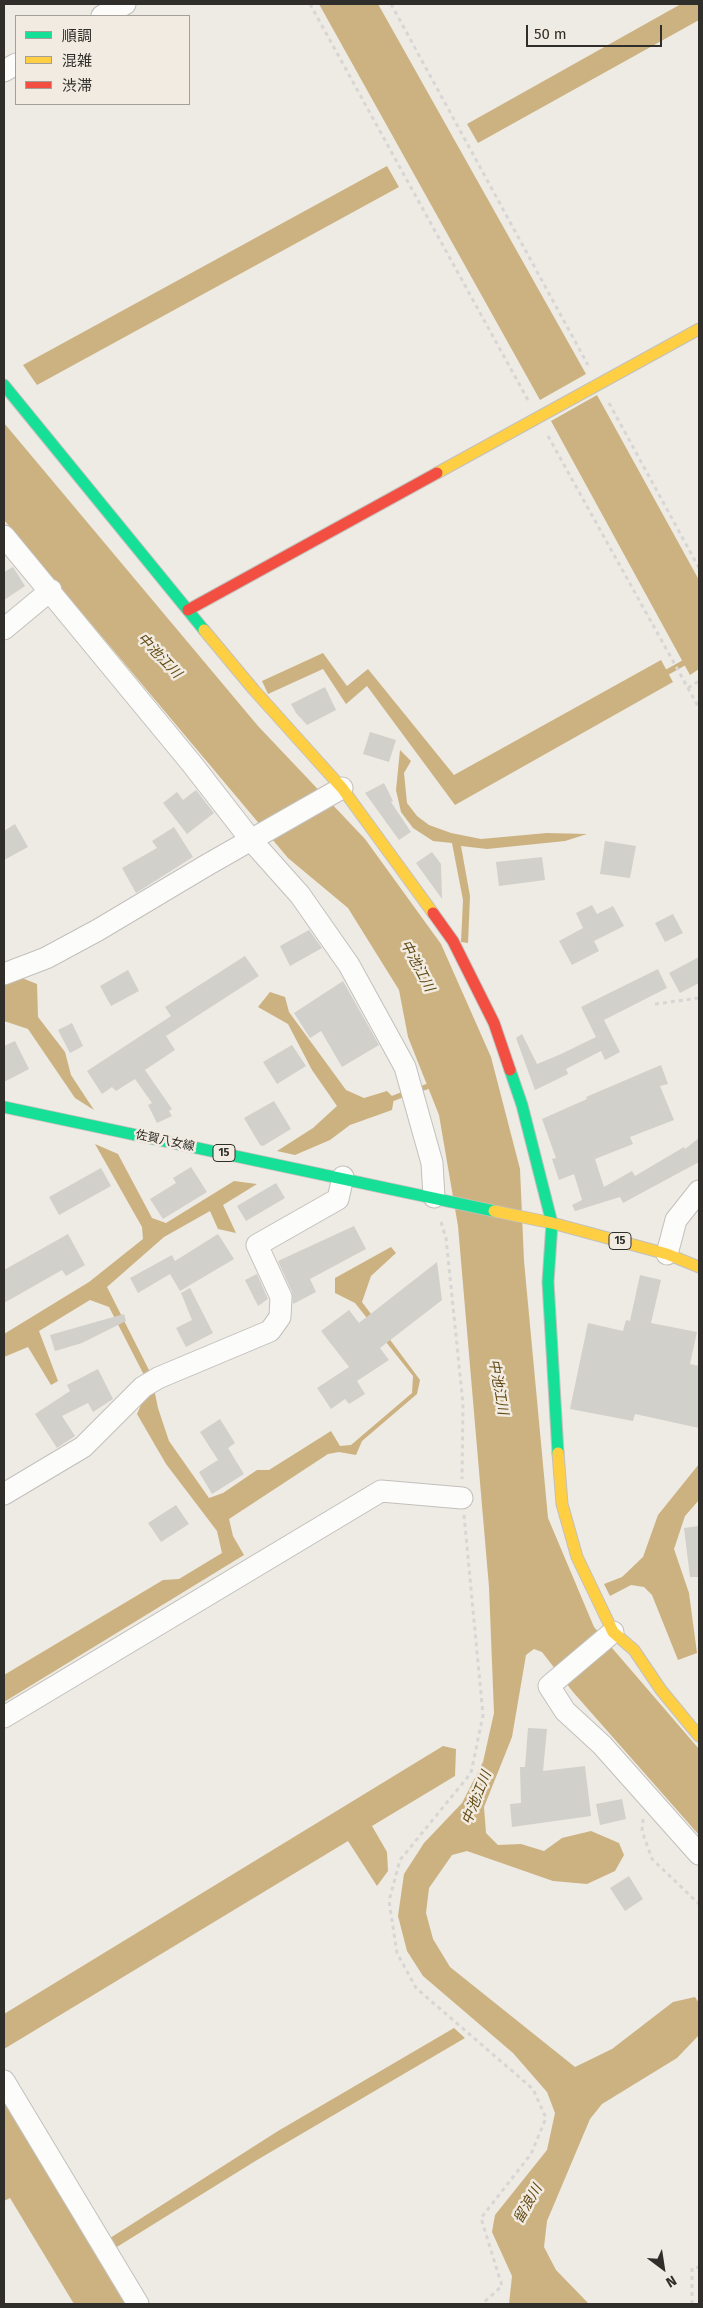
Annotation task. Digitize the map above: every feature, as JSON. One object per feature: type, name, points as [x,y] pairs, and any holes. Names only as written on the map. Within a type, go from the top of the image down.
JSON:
[{"type":"street","points":[[104,15],[125,4]]},
{"type":"street","points":[[4,71],[15,65]]},
{"type":"street","points":[[188,610],[699,329]]},
{"type":"street","points":[[4,385],[254,690],[340,789],[453,941],[494,1023],[522,1105],[552,1223],[548,1282],[554,1408],[562,1504],[577,1557],[613,1632],[634,1650],[661,1690],[699,1736]]},
{"type":"street","points":[[4,536],[51,590],[251,840],[300,894],[349,965],[405,1068],[432,1163],[439,1198]]},
{"type":"street","points":[[4,629],[51,590]]},
{"type":"street","points":[[5,974],[46,958],[98,930],[340,789]]},
{"type":"street","name":"佐賀八女線","points":[[4,1107],[439,1198]]},
{"type":"street","points":[[4,1494],[83,1447],[150,1383],[270,1331],[280,1317],[281,1297],[257,1244],[338,1199],[343,1177]]},
{"type":"street","points":[[667,1254],[676,1220],[699,1190]]},
{"type":"street","name":"15","points":[[439,1198],[552,1223],[667,1254],[699,1267]]},
{"type":"street","points":[[4,1718],[381,1491],[462,1498]]},
{"type":"street","points":[[613,1632],[549,1686],[565,1711],[602,1745],[699,1854]]},
{"type":"street","points":[[4,2081],[138,2304]]},
{"type":"path","points":[[310,4],[699,708]]},
{"type":"path","points":[[391,4],[699,568]]},
{"type":"path","points":[[688,688],[699,681]]},
{"type":"path","points":[[655,1004],[699,998]]},
{"type":"path","points":[[439,1198],[446,1238],[463,1404],[462,1498],[483,1715],[471,1773],[400,1860],[388,1901],[397,1953],[416,1988],[533,2089],[546,2118],[530,2154],[481,2218],[502,2286],[482,2304]]},
{"type":"path","points":[[646,1794],[642,1831],[652,1859],[699,1904]]},
{"type":"path","points":[[692,2304],[692,2268],[699,2267]]},
{"type":"water","points":[[319,4],[378,4],[586,374],[540,400]]},
{"type":"water","points":[[681,4],[699,4],[699,20],[478,143],[467,124]]},
{"type":"water","points":[[387,166],[399,187],[37,385],[23,365]]},
{"type":"water","points":[[597,395],[699,580],[699,669],[690,675],[551,421]]},
{"type":"water","points":[[4,423],[258,726],[365,839],[441,944],[491,1057],[520,1169],[524,1261],[548,1518],[594,1627],[699,1749],[699,1835],[573,1692],[542,1652],[534,1649],[526,1655],[512,1737],[484,1807],[486,1833],[498,1845],[521,1844],[544,1851],[562,1838],[591,1831],[619,1843],[624,1855],[615,1871],[587,1884],[553,1881],[467,1851],[452,1855],[429,1888],[426,1913],[433,1939],[450,1967],[575,2067],[612,2049],[673,2002],[695,1997],[699,2003],[699,2035],[677,2058],[602,2104],[590,2119],[547,2221],[544,2247],[556,2270],[589,2304],[509,2304],[512,2276],[492,2232],[495,2215],[547,2150],[555,2113],[547,2092],[513,2053],[423,1976],[407,1951],[398,1916],[404,1874],[424,1843],[462,1803],[483,1762],[494,1713],[489,1587],[458,1226],[439,1115],[408,1037],[399,990],[348,908],[288,858],[4,520]]},
{"type":"water","points":[[323,653],[347,686],[368,669],[454,775],[661,660],[673,682],[455,805],[367,686],[346,704],[323,669],[268,694],[262,681]]},
{"type":"water","points":[[400,750],[411,761],[404,773],[407,803],[417,816],[429,825],[451,833],[481,839],[547,833],[587,834],[565,841],[487,849],[461,846],[470,896],[468,943],[461,942],[463,900],[452,843],[433,841],[413,828],[401,812],[396,790]]},
{"type":"water","points":[[17,976],[37,984],[38,1017],[65,1052],[71,1075],[94,1110],[75,1098],[28,1029],[4,1021],[4,983]]},
{"type":"water","points":[[270,992],[285,997],[289,1012],[346,1090],[364,1098],[387,1091],[394,1098],[392,1110],[350,1125],[330,1140],[295,1155],[277,1151],[313,1128],[337,1106],[312,1070],[288,1024],[258,1007]]},
{"type":"water","points":[[95,1144],[118,1154],[152,1218],[166,1223],[234,1181],[257,1184],[223,1205],[236,1233],[218,1229],[210,1211],[164,1237],[107,1287],[151,1374],[158,1408],[169,1441],[209,1498],[223,1493],[257,1470],[269,1470],[331,1431],[340,1446],[351,1445],[412,1393],[413,1376],[355,1303],[335,1293],[335,1278],[391,1247],[396,1253],[371,1276],[362,1302],[420,1380],[417,1394],[362,1441],[356,1455],[339,1452],[328,1454],[229,1519],[233,1536],[244,1555],[4,1702],[4,1675],[163,1580],[179,1579],[222,1553],[217,1531],[166,1464],[137,1414],[147,1391],[144,1375],[109,1307],[90,1300],[39,1331],[58,1381],[51,1385],[28,1347],[4,1357],[4,1334],[89,1282],[143,1239],[142,1227]]},
{"type":"water","points":[[699,1464],[699,1500],[685,1516],[674,1549],[689,1593],[697,1653],[678,1660],[652,1595],[644,1587],[631,1585],[610,1596],[604,1584],[622,1577],[643,1557],[658,1515]]},
{"type":"water","points":[[443,1746],[456,1749],[455,1776],[372,1826],[387,1852],[388,1871],[377,1886],[348,1841],[4,2049],[4,2014]]},
{"type":"water","points":[[454,2028],[465,2038],[257,2160],[112,2250],[107,2240],[278,2131]]},
{"type":"water","points":[[4,2101],[125,2304],[74,2304],[10,2198],[4,2201]]},
{"type":"building","points":[[13,567],[25,586],[4,600],[4,572]]},
{"type":"building","points":[[325,687],[336,710],[307,725],[291,704]]},
{"type":"building","points":[[370,732],[396,740],[389,762],[363,754]]},
{"type":"building","points":[[384,783],[393,801],[391,802],[411,832],[399,840],[365,793]]},
{"type":"building","points":[[196,790],[214,813],[187,834],[163,803],[177,792],[183,800]]},
{"type":"building","points":[[15,824],[28,847],[4,860],[4,831]]},
{"type":"building","points":[[174,827],[193,857],[136,893],[122,868],[157,848],[152,841]]},
{"type":"building","points":[[605,841],[636,846],[630,878],[600,874]]},
{"type":"building","points":[[432,852],[441,864],[442,899],[416,863]]},
{"type":"building","points":[[542,857],[545,880],[499,886],[496,862]]},
{"type":"building","points":[[592,905],[597,914],[613,906],[624,926],[594,941],[599,951],[572,965],[559,941],[583,928],[576,913]]},
{"type":"building","points":[[673,914],[683,933],[665,942],[655,923]]},
{"type":"building","points":[[309,930],[322,948],[290,966],[280,946]]},
{"type":"building","points":[[245,956],[259,976],[166,1036],[175,1050],[145,1070],[172,1109],[169,1111],[172,1116],[157,1123],[148,1105],[152,1103],[135,1079],[116,1091],[112,1087],[102,1094],[87,1071],[171,1016],[165,1007]]},
{"type":"building","points":[[699,957],[699,983],[680,993],[669,973]]},
{"type":"building","points":[[658,969],[667,988],[604,1020],[620,1052],[605,1060],[601,1051],[566,1069],[568,1074],[535,1090],[516,1038],[522,1034],[537,1064],[559,1055],[596,1037],[581,1007]]},
{"type":"building","points":[[128,970],[139,991],[111,1006],[100,986]]},
{"type":"building","points":[[343,981],[379,1045],[342,1067],[321,1031],[310,1038],[294,1013]]},
{"type":"building","points":[[72,1023],[83,1046],[70,1053],[58,1030]]},
{"type":"building","points":[[15,1041],[29,1069],[4,1082],[4,1046]]},
{"type":"building","points":[[292,1045],[306,1066],[277,1084],[263,1062]]},
{"type":"building","points":[[661,1065],[668,1084],[660,1086],[674,1120],[630,1137],[633,1144],[595,1159],[604,1187],[632,1171],[635,1176],[684,1147],[685,1149],[699,1138],[699,1162],[623,1203],[620,1197],[575,1211],[572,1205],[582,1200],[574,1174],[559,1180],[552,1159],[556,1158],[542,1119],[587,1099],[586,1097]]},
{"type":"building","points":[[274,1101],[291,1129],[263,1146],[260,1145],[244,1118]]},
{"type":"building","points":[[191,1167],[207,1192],[163,1219],[150,1199],[176,1183],[173,1178]]},
{"type":"building","points":[[101,1168],[111,1186],[59,1215],[49,1197]]},
{"type":"building","points":[[276,1183],[285,1198],[246,1221],[237,1206]]},
{"type":"building","points":[[354,1226],[366,1249],[310,1279],[316,1292],[293,1304],[292,1292],[278,1261]]},
{"type":"building","points":[[68,1234],[85,1265],[66,1276],[62,1270],[4,1303],[4,1270]]},
{"type":"building","points":[[218,1234],[234,1259],[180,1291],[170,1274],[138,1293],[130,1278],[172,1255],[175,1261]]},
{"type":"building","points":[[437,1262],[442,1300],[380,1348],[389,1360],[357,1381],[365,1394],[349,1404],[345,1399],[331,1409],[317,1388],[349,1367],[321,1331],[349,1310],[359,1323]]},
{"type":"building","points":[[257,1274],[268,1299],[258,1306],[245,1280]]},
{"type":"building","points":[[640,1275],[661,1280],[651,1323],[697,1332],[690,1364],[699,1366],[699,1428],[635,1414],[633,1421],[570,1409],[588,1323],[623,1331],[626,1320],[630,1321]]},
{"type":"building","points":[[190,1288],[213,1333],[186,1347],[176,1328],[192,1320],[181,1293]]},
{"type":"building","points":[[124,1314],[126,1321],[82,1343],[55,1351],[50,1335]]},
{"type":"building","points":[[98,1369],[113,1399],[93,1412],[88,1403],[62,1416],[75,1436],[57,1448],[35,1414],[70,1391],[67,1385]]},
{"type":"building","points":[[220,1419],[235,1443],[228,1448],[244,1474],[212,1494],[199,1472],[218,1460],[200,1432]]},
{"type":"building","points":[[176,1505],[189,1524],[161,1542],[148,1523]]},
{"type":"building","points":[[699,1526],[699,1577],[690,1577],[684,1528]]},
{"type":"building","points":[[528,1728],[547,1729],[543,1771],[585,1766],[591,1816],[512,1827],[510,1804],[521,1803],[520,1767],[525,1767]]},
{"type":"building","points":[[622,1799],[626,1819],[600,1825],[596,1804]]},
{"type":"building","points":[[629,1876],[643,1899],[625,1911],[610,1888]]},
{"type":"waterway","points":[[662,675],[689,660]]},
{"type":"waterway","points":[[420,1089],[435,1084]]},
{"type":"waterway","points":[[394,1098],[404,1094]]},
{"type":"traffic: fast","points":[[4,385],[204,630]]},
{"type":"traffic: fast","points":[[510,1070],[522,1105],[552,1223],[548,1282],[558,1453]]},
{"type":"traffic: fast","points":[[4,1107],[494,1211]]},
{"type":"traffic: slow","points":[[437,473],[699,329]]},
{"type":"traffic: slow","points":[[204,630],[254,690],[342,788],[433,913]]},
{"type":"traffic: slow","points":[[494,1211],[552,1223],[667,1254],[699,1267]]},
{"type":"traffic: slow","points":[[558,1453],[562,1504],[577,1557],[613,1632],[634,1650],[661,1690],[699,1736]]},
{"type":"traffic: jam","points":[[188,610],[437,473]]},
{"type":"traffic: jam","points":[[433,913],[453,941],[494,1023],[510,1070]]},
{"type":"water label","name":"中池江川","points":[[159,656]]},
{"type":"water label","name":"中池江川","points":[[417,966]]},
{"type":"water label","name":"中池江川","points":[[498,1387]]},
{"type":"water label","name":"中池江川","points":[[477,1798]]},
{"type":"water label","name":"留浪川","points":[[528,2204]]}]
